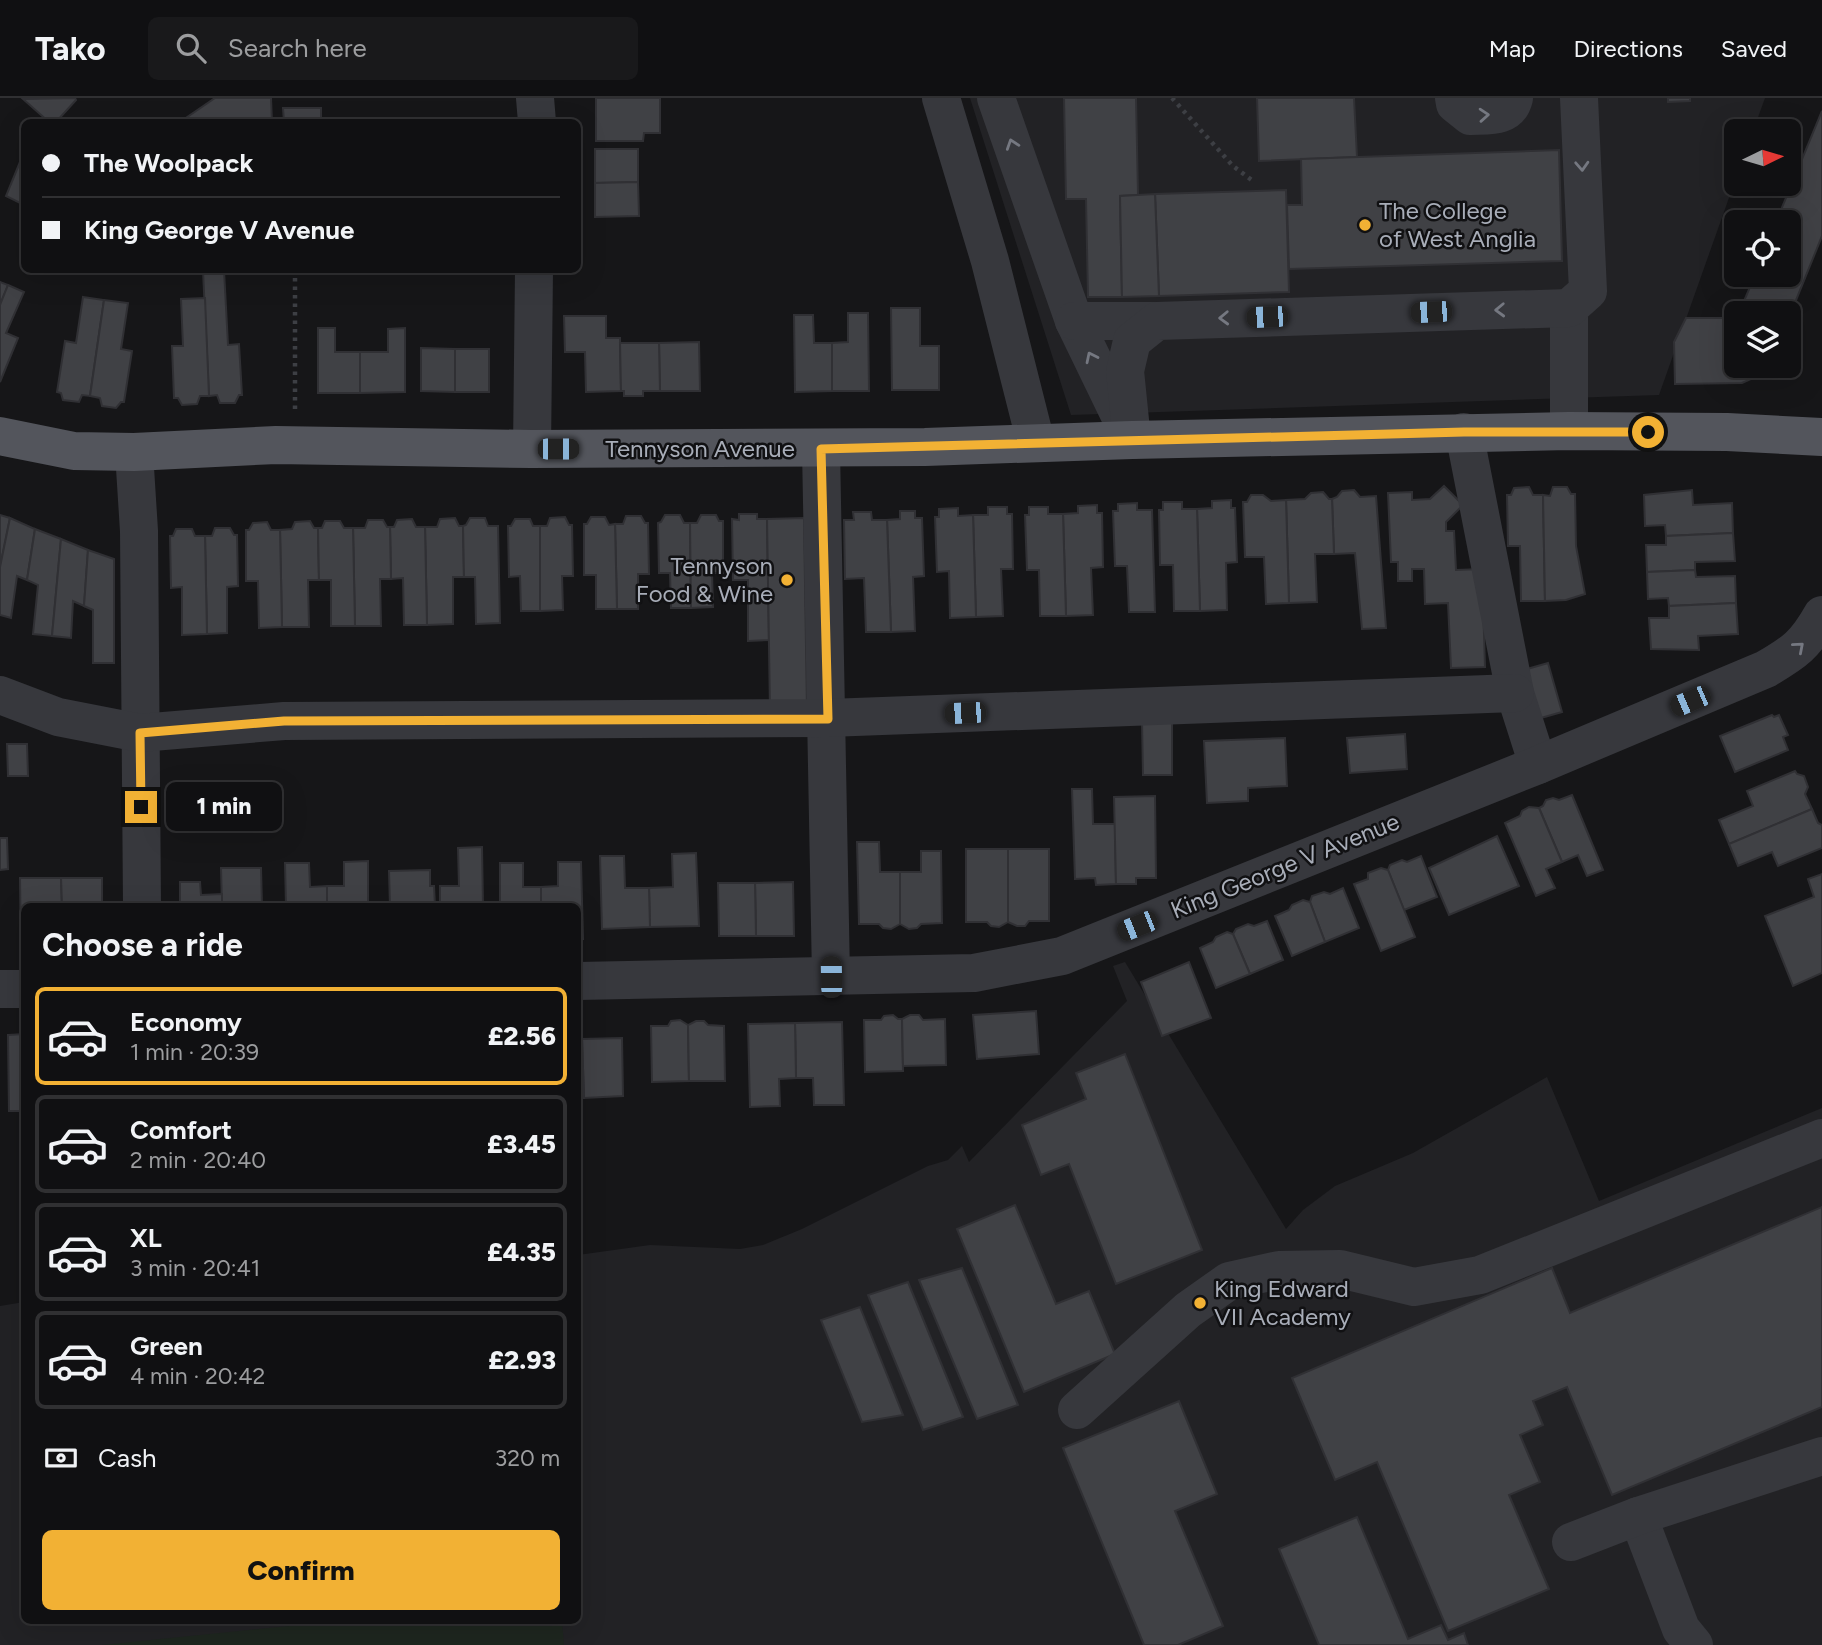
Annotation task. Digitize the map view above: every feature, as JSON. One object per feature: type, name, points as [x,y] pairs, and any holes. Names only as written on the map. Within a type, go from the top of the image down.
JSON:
[{"type":"main road","name":"Tennyson Avenue","points":[[0,436],[74,451],[134,452],[295,445],[531,449],[821,449],[1569,431],[1727,432],[1822,437]]},
{"type":"street","points":[[535,98],[537,119]]},
{"type":"street","points":[[942,98],[989,261],[1035,443]]},
{"type":"street","points":[[996,98],[1074,321],[1132,440]]},
{"type":"street","points":[[1454,98],[1455,104],[1469,116],[1502,114],[1512,105],[1514,98]]},
{"type":"street","points":[[1074,321],[1157,321],[1569,307],[1588,291],[1579,98]]},
{"type":"street","points":[[531,449],[534,273]]},
{"type":"street","points":[[1569,307],[1569,431]]},
{"type":"street","points":[[1132,440],[1125,371],[1132,341],[1157,321]]},
{"type":"street","points":[[1464,432],[1515,693],[1538,765]]},
{"type":"street","points":[[821,449],[831,977]]},
{"type":"street","points":[[134,452],[139,531],[142,903]]},
{"type":"street","name":"King George V Avenue","points":[[581,981],[974,973],[1062,956],[1538,765],[1766,669],[1802,645],[1822,615]]},
{"type":"street","points":[[0,695],[58,717],[140,733],[284,721],[828,719],[1515,693]]},
{"type":"street","points":[[0,989],[21,989]]},
{"type":"street","points":[[1077,1410],[1188,1310],[1229,1281],[1279,1270],[1340,1269],[1414,1287],[1480,1276],[1822,1138]]},
{"type":"street","points":[[1571,1542],[1638,1516],[1822,1455]]},
{"type":"street","points":[[1638,1516],[1681,1629],[1694,1645]]},
{"type":"path","points":[[1172,98],[1233,166],[1253,181]]},
{"type":"path","points":[[295,273],[295,445]]},
{"type":"shaded area","name":"The College of West Anglia","points":[[970,98],[1765,98],[1757,119],[1724,119],[1724,196],[1730,196],[1659,395],[1071,415]]},
{"type":"shaded area","name":"King Edward VII Academy","points":[[1125,962],[1286,1229],[1303,1210],[1335,1186],[1413,1153],[1547,1077],[1599,1201],[1822,1108],[1822,1645],[0,1645],[0,1306],[21,1302],[21,1624],[581,1624],[581,1255],[650,1245],[740,1249],[763,1245],[802,1229],[928,1166],[948,1160],[962,1146],[969,1162],[1127,1001],[1113,966]]},
{"type":"shaded area","points":[[309,1624],[562,1624],[564,1645],[102,1645]]},
{"type":"building","points":[[215,98],[271,98],[272,119],[184,119]]},
{"type":"building","points":[[596,98],[660,98],[660,133],[644,133],[643,141],[596,141]]},
{"type":"building","points":[[1064,98],[1136,98],[1138,195],[1120,196],[1122,297],[1088,297],[1086,199],[1066,199]]},
{"type":"building","points":[[1257,98],[1354,98],[1357,157],[1259,161]]},
{"type":"building","points":[[1668,98],[1690,98],[1690,101],[1668,102]]},
{"type":"building","points":[[23,99],[76,100],[59,119],[46,119]]},
{"type":"building","points":[[283,108],[321,108],[321,119],[284,119]]},
{"type":"building","points":[[1822,111],[1822,236],[1796,301],[1744,301],[1750,287],[1801,287],[1801,210],[1781,210],[1787,196],[1801,196],[1801,162]]},
{"type":"building","points":[[595,149],[638,149],[638,182],[595,183]]},
{"type":"building","points":[[1559,150],[1562,261],[1289,269],[1287,205],[1302,205],[1301,159]]},
{"type":"building","points":[[20,162],[21,204],[6,196]]},
{"type":"building","points":[[638,182],[639,216],[595,217],[595,183]]},
{"type":"building","points":[[1286,190],[1289,292],[1159,296],[1155,194]]},
{"type":"building","points":[[1155,194],[1159,296],[1122,297],[1120,196]]},
{"type":"building","points":[[203,273],[224,273],[228,345],[239,344],[242,395],[239,395],[235,403],[220,403],[217,395],[209,396]]},
{"type":"building","points":[[0,282],[8,285],[0,305]]},
{"type":"building","points":[[8,285],[24,292],[6,333],[18,338],[0,382],[0,305]]},
{"type":"building","points":[[83,297],[104,300],[90,396],[82,395],[79,402],[63,400],[61,393],[57,392],[65,341],[76,343]]},
{"type":"building","points":[[205,298],[209,396],[200,396],[197,404],[182,405],[178,398],[174,398],[172,346],[183,346],[181,299]]},
{"type":"building","points":[[104,300],[128,303],[121,349],[132,351],[124,402],[116,408],[102,406],[100,398],[90,396]]},
{"type":"building","points":[[891,308],[920,308],[920,346],[939,346],[939,390],[892,390]]},
{"type":"building","points":[[848,313],[868,313],[869,391],[832,391],[832,343],[848,342]]},
{"type":"building","points":[[794,315],[813,315],[814,343],[832,343],[832,391],[795,392]]},
{"type":"building","points":[[564,316],[606,316],[606,338],[620,338],[621,391],[586,392],[585,352],[565,352]]},
{"type":"building","points":[[1686,318],[1724,318],[1724,378],[1753,378],[1742,383],[1675,384],[1674,342]]},
{"type":"building","points":[[318,328],[335,328],[335,352],[360,352],[360,393],[318,393]]},
{"type":"building","points":[[405,328],[405,392],[360,393],[360,352],[388,352],[388,329]]},
{"type":"building","points":[[699,342],[700,391],[660,391],[659,343]]},
{"type":"building","points":[[620,343],[659,343],[660,391],[643,391],[643,396],[624,396],[624,391],[621,391]]},
{"type":"building","points":[[421,348],[455,349],[455,392],[421,391]]},
{"type":"building","points":[[455,349],[489,349],[489,392],[455,392]]},
{"type":"building","points":[[1444,486],[1463,505],[1446,522],[1446,531],[1454,531],[1456,570],[1482,569],[1485,667],[1451,668],[1448,603],[1425,604],[1424,569],[1412,569],[1412,581],[1398,581],[1398,562],[1391,562],[1388,493],[1412,492],[1412,500],[1430,499]]},
{"type":"building","points":[[1529,487],[1533,495],[1543,495],[1545,601],[1521,601],[1520,546],[1508,546],[1507,495],[1511,495],[1514,488]]},
{"type":"building","points":[[1553,487],[1567,487],[1571,494],[1575,494],[1576,546],[1585,594],[1566,600],[1545,601],[1543,495],[1550,496]]},
{"type":"building","points":[[1354,490],[1360,497],[1376,496],[1386,628],[1362,629],[1355,553],[1334,554],[1332,499],[1342,491]]},
{"type":"building","points":[[1692,490],[1693,505],[1732,503],[1733,533],[1666,536],[1665,525],[1645,526],[1644,495]]},
{"type":"building","points":[[1323,492],[1332,499],[1334,554],[1315,554],[1317,602],[1289,603],[1286,500],[1305,499],[1311,493]]},
{"type":"building","points":[[1251,495],[1263,495],[1271,501],[1286,500],[1289,603],[1266,604],[1264,557],[1245,557],[1243,502],[1247,502]]},
{"type":"building","points":[[1231,500],[1231,508],[1235,508],[1237,562],[1226,563],[1227,610],[1200,611],[1197,509],[1212,508],[1212,501]]},
{"type":"building","points":[[1163,502],[1182,502],[1182,509],[1197,509],[1200,611],[1174,611],[1173,565],[1160,565],[1159,510],[1163,510]]},
{"type":"building","points":[[1137,503],[1137,510],[1152,510],[1155,612],[1129,612],[1127,566],[1115,566],[1113,511],[1118,511],[1118,504]]},
{"type":"building","points":[[1097,505],[1097,513],[1102,513],[1103,567],[1091,568],[1093,615],[1066,616],[1063,514],[1078,513],[1078,506]]},
{"type":"building","points":[[988,507],[1007,507],[1007,514],[1012,514],[1013,569],[1001,569],[1003,616],[976,617],[973,515],[988,515]]},
{"type":"building","points":[[1029,507],[1048,507],[1048,514],[1063,514],[1066,616],[1040,616],[1039,570],[1027,570],[1025,515],[1029,515]]},
{"type":"building","points":[[958,508],[958,516],[973,515],[976,617],[950,618],[949,571],[937,572],[935,517],[939,517],[939,509]]},
{"type":"building","points":[[900,511],[915,511],[915,518],[922,518],[924,576],[913,577],[915,631],[891,632],[887,520],[900,519]]},
{"type":"building","points":[[853,512],[871,512],[872,520],[887,520],[891,632],[866,632],[864,578],[845,579],[844,520],[854,520]]},
{"type":"building","points":[[739,514],[757,514],[757,519],[767,519],[769,640],[748,641],[748,580],[733,580],[732,519],[739,520]]},
{"type":"building","points":[[0,515],[10,518],[0,567]]},
{"type":"building","points":[[665,515],[680,515],[684,523],[690,523],[691,608],[671,608],[670,573],[659,573],[658,523]]},
{"type":"building","points":[[701,515],[716,515],[719,521],[723,521],[723,573],[712,573],[713,607],[691,608],[690,523],[697,523]]},
{"type":"building","points":[[626,516],[641,516],[645,523],[648,523],[649,574],[638,574],[638,609],[617,609],[615,524],[623,524]]},
{"type":"building","points":[[565,517],[569,525],[572,525],[573,576],[562,576],[563,610],[540,611],[540,526],[547,526],[550,518]]},
{"type":"building","points":[[591,517],[605,517],[609,525],[615,524],[617,609],[596,609],[596,575],[584,575],[584,524],[587,524]]},
{"type":"building","points":[[10,518],[35,529],[27,580],[17,576],[11,618],[0,615],[0,567]]},
{"type":"building","points":[[455,518],[459,526],[463,526],[464,577],[453,577],[453,624],[427,625],[425,527],[437,527],[440,519]]},
{"type":"building","points":[[470,518],[485,518],[488,526],[498,526],[500,623],[476,624],[475,577],[464,577],[463,526]]},
{"type":"building","name":"Tennyson Food & Wine","points":[[804,518],[807,710],[770,710],[767,519]]},
{"type":"building","points":[[412,519],[416,527],[425,527],[427,625],[404,625],[403,578],[391,579],[390,527],[394,527],[397,520]]},
{"type":"building","points":[[515,519],[530,519],[533,526],[540,526],[540,611],[521,611],[520,576],[509,577],[508,526],[511,526]]},
{"type":"building","points":[[368,520],[383,520],[387,527],[390,527],[391,579],[380,579],[381,626],[355,626],[353,528],[365,528]]},
{"type":"building","points":[[310,521],[314,528],[318,528],[319,580],[308,580],[309,627],[282,627],[280,530],[292,529],[295,522]]},
{"type":"building","points":[[325,521],[340,521],[344,528],[353,528],[355,626],[331,626],[331,580],[319,580],[318,528],[322,528]]},
{"type":"building","points":[[267,522],[271,530],[280,530],[282,627],[259,628],[258,581],[246,581],[246,530],[249,530],[253,523]]},
{"type":"building","points":[[215,528],[230,528],[234,535],[237,535],[238,586],[227,587],[227,633],[207,634],[205,536],[212,536]]},
{"type":"building","points":[[35,529],[61,539],[52,636],[33,634],[38,585],[27,580]]},
{"type":"building","points":[[176,529],[192,529],[195,536],[205,536],[207,634],[182,635],[182,587],[171,588],[170,536],[173,536]]},
{"type":"building","points":[[1733,533],[1735,561],[1695,562],[1695,570],[1647,572],[1646,545],[1666,545],[1666,536]]},
{"type":"building","points":[[61,539],[88,550],[84,606],[73,601],[71,638],[52,636]]},
{"type":"building","points":[[88,550],[114,559],[114,663],[93,663],[93,610],[84,606]]},
{"type":"building","points":[[1695,570],[1696,577],[1735,576],[1736,603],[1669,606],[1668,598],[1648,599],[1647,572]]},
{"type":"building","points":[[1736,603],[1738,634],[1698,636],[1699,650],[1651,649],[1649,618],[1669,618],[1669,606]]},
{"type":"building","points":[[1548,663],[1562,712],[1534,720],[1520,671]]},
{"type":"building","points":[[1772,715],[1779,715],[1788,735],[1783,737],[1788,750],[1735,772],[1720,736]]},
{"type":"building","points":[[1142,721],[1172,721],[1172,775],[1143,775]]},
{"type":"building","points":[[1405,734],[1407,769],[1350,773],[1347,738]]},
{"type":"building","points":[[1285,738],[1287,786],[1248,788],[1248,801],[1207,803],[1204,741]]},
{"type":"building","points":[[7,744],[27,744],[28,776],[8,776]]},
{"type":"building","points":[[1795,771],[1804,776],[1808,787],[1805,794],[1812,809],[1729,844],[1719,820],[1753,806],[1747,791]]},
{"type":"building","points":[[1072,789],[1092,789],[1093,824],[1115,824],[1116,884],[1096,885],[1095,878],[1075,879]]},
{"type":"building","points":[[1572,795],[1603,870],[1587,876],[1578,855],[1562,862],[1539,808],[1546,800],[1559,800]]},
{"type":"building","points":[[1155,796],[1156,878],[1136,878],[1136,884],[1116,884],[1114,797]]},
{"type":"building","points":[[1529,807],[1539,808],[1562,862],[1546,869],[1555,888],[1536,896],[1505,823],[1520,816],[1522,811]]},
{"type":"building","points":[[1812,809],[1818,823],[1822,825],[1822,848],[1778,866],[1772,852],[1738,866],[1729,844]]},
{"type":"building","points":[[1497,836],[1519,886],[1449,915],[1429,868]]},
{"type":"building","points":[[0,838],[7,838],[8,869],[0,870]]},
{"type":"building","points":[[857,842],[879,842],[880,872],[900,872],[900,924],[891,929],[883,928],[879,924],[859,924]]},
{"type":"building","points":[[482,847],[483,903],[440,903],[440,886],[459,886],[458,848]]},
{"type":"building","points":[[966,849],[1008,849],[1008,922],[999,927],[991,926],[987,922],[966,922]]},
{"type":"building","points":[[1008,849],[1049,849],[1049,921],[1029,921],[1025,926],[1008,922]]},
{"type":"building","points":[[921,851],[941,851],[942,923],[921,924],[917,928],[909,929],[900,924],[900,872],[921,872]]},
{"type":"building","points":[[696,853],[699,926],[650,927],[649,888],[673,887],[672,854]]},
{"type":"building","points":[[600,856],[624,856],[625,888],[649,888],[650,927],[602,929]]},
{"type":"building","points":[[1421,856],[1437,897],[1404,910],[1388,870],[1390,865]]},
{"type":"building","points":[[368,861],[368,903],[327,903],[327,886],[344,886],[344,862]]},
{"type":"building","points":[[558,862],[581,862],[583,939],[581,903],[541,903],[541,887],[558,886]]},
{"type":"building","points":[[285,863],[309,863],[310,887],[327,886],[327,903],[286,903]]},
{"type":"building","points":[[500,863],[523,863],[523,887],[541,887],[541,903],[500,903]]},
{"type":"building","points":[[221,868],[261,868],[262,903],[222,903]]},
{"type":"building","points":[[1381,868],[1388,870],[1415,937],[1381,951],[1354,884],[1368,879],[1368,873]]},
{"type":"building","points":[[430,870],[430,886],[434,886],[435,903],[390,903],[389,871]]},
{"type":"building","points":[[1822,874],[1822,973],[1793,986],[1765,916],[1814,897],[1808,879]]},
{"type":"building","points":[[20,878],[61,878],[62,903],[21,903],[21,951]]},
{"type":"building","points":[[61,878],[102,878],[102,903],[62,903]]},
{"type":"building","points":[[180,882],[200,882],[201,895],[222,894],[222,903],[180,903]]},
{"type":"building","points":[[793,882],[794,936],[756,936],[755,883]]},
{"type":"building","points":[[718,883],[755,883],[756,936],[719,936]]},
{"type":"building","points":[[1343,888],[1359,928],[1325,942],[1310,902],[1312,896],[1324,892],[1330,894]]},
{"type":"building","points":[[1303,900],[1310,902],[1325,942],[1292,956],[1275,916]]},
{"type":"building","points":[[1267,921],[1283,960],[1250,974],[1233,934],[1236,929],[1248,924],[1254,926]]},
{"type":"building","points":[[1227,932],[1233,934],[1250,974],[1216,988],[1200,948]]},
{"type":"building","points":[[1189,962],[1211,1018],[1162,1036],[1141,982]]},
{"type":"building","points":[[1036,1011],[1039,1054],[977,1059],[973,1015]]},
{"type":"building","points":[[893,1015],[902,1019],[903,1071],[865,1072],[864,1020],[881,1020],[884,1016]]},
{"type":"building","points":[[919,1015],[923,1020],[945,1019],[946,1065],[903,1066],[902,1019]]},
{"type":"building","points":[[680,1020],[688,1025],[689,1081],[652,1082],[651,1026],[668,1026],[671,1021]]},
{"type":"building","points":[[696,1021],[724,1026],[725,1081],[689,1081],[688,1025]]},
{"type":"building","points":[[842,1022],[844,1105],[814,1105],[813,1078],[796,1078],[795,1023]]},
{"type":"building","points":[[795,1023],[796,1078],[779,1079],[780,1106],[750,1107],[748,1024]]},
{"type":"building","points":[[21,1034],[21,1111],[9,1111],[8,1035]]},
{"type":"building","points":[[622,1038],[623,1096],[584,1098],[582,1039]]},
{"type":"building","points":[[581,1039],[582,1039],[584,1098],[581,1098]]},
{"type":"building","points":[[1125,1054],[1202,1250],[1116,1284],[1069,1164],[1041,1175],[1022,1125],[1086,1099],[1076,1073]]},
{"type":"building","points":[[1015,1205],[1056,1304],[1089,1291],[1115,1354],[1024,1392],[957,1229]]},
{"type":"building","points":[[1822,1207],[1822,1407],[1612,1495],[1567,1387],[1533,1401],[1543,1425],[1520,1435],[1540,1482],[1509,1495],[1549,1589],[1448,1631],[1377,1462],[1335,1480],[1292,1378],[1552,1268],[1570,1313]]},
{"type":"building","points":[[962,1268],[1018,1405],[977,1419],[919,1280]]},
{"type":"building","points":[[908,1282],[963,1417],[923,1430],[868,1295]]},
{"type":"building","points":[[860,1307],[903,1415],[862,1422],[821,1320]]},
{"type":"building","points":[[1179,1401],[1217,1494],[1175,1511],[1223,1626],[1178,1645],[1144,1645],[1063,1448]]},
{"type":"building","points":[[1357,1517],[1408,1639],[1441,1625],[1448,1640],[1464,1633],[1468,1645],[1319,1645],[1279,1549]]},
{"type":"place","name":"The College of West Anglia","points":[[1365,225]]},
{"type":"place","name":"Tennyson Food & Wine","points":[[787,580]]},
{"type":"place","name":"King Edward VII Academy","points":[[1200,1303]]},
{"type":"route","points":[[141,807],[140,733],[284,721],[828,719],[821,449],[1464,432],[1648,432]]}]
